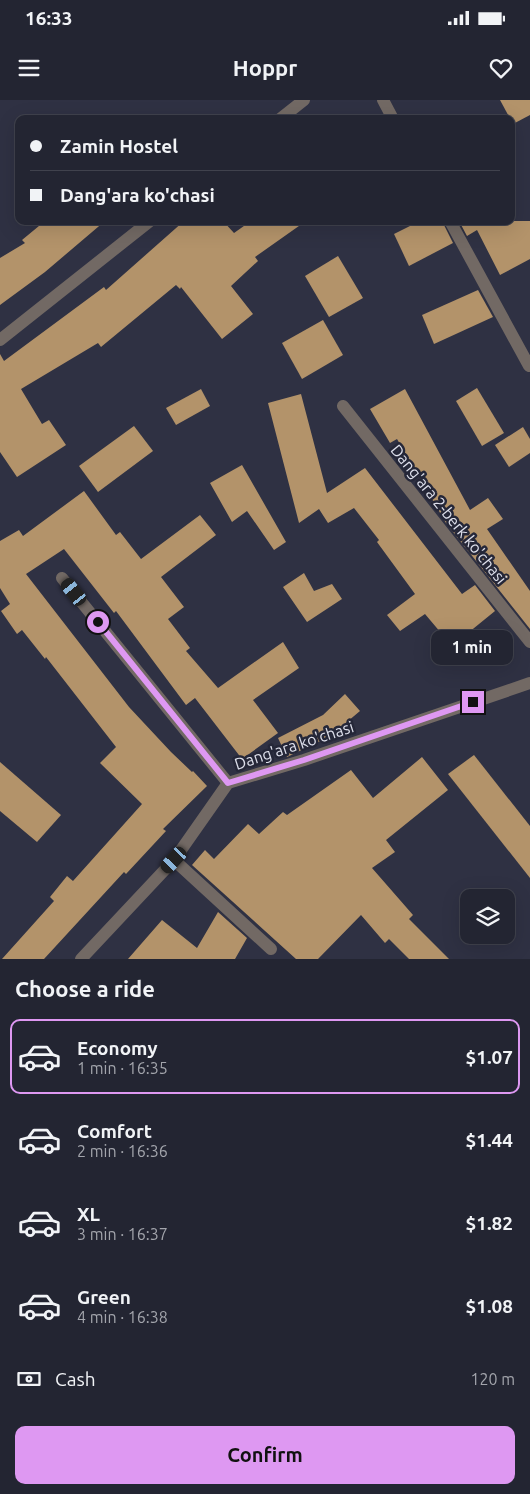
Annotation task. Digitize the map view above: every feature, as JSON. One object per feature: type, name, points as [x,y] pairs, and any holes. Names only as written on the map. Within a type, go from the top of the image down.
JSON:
[{"type":"street","points":[[285,115],[304,100]]},
{"type":"street","points":[[383,100],[392,115]]},
{"type":"street","points":[[0,340],[145,225]]},
{"type":"street","points":[[452,225],[529,366]]},
{"type":"street","name":"Dang'ara 2-berk ko'chasi","points":[[343,406],[530,642]]},
{"type":"street","points":[[62,578],[228,783]]},
{"type":"street","name":"Dang'ara ko'chasi","points":[[81,959],[174,860],[228,783],[313,757],[530,683]]},
{"type":"street","points":[[174,860],[271,949]]},
{"type":"building","points":[[500,100],[530,100],[530,115],[515,123],[515,115],[508,115]]},
{"type":"building","points":[[515,221],[530,221],[530,259],[500,275],[477,230],[467,236],[461,225],[515,225]]},
{"type":"building","points":[[40,225],[100,225],[45,272],[0,305],[0,258],[25,243],[22,240]]},
{"type":"building","points":[[179,225],[227,225],[234,233],[245,225],[300,225],[255,257],[258,261],[231,286],[253,314],[222,339],[181,287],[180,289],[176,285],[101,347],[98,343],[21,389],[42,424],[49,420],[66,445],[17,477],[0,452],[0,354],[4,361],[104,287],[106,290]]},
{"type":"building","points":[[412,225],[444,225],[453,243],[409,266],[394,234]]},
{"type":"building","points":[[338,256],[363,298],[329,317],[305,276]]},
{"type":"building","points":[[478,290],[493,317],[434,344],[422,315]]},
{"type":"building","points":[[323,320],[343,355],[302,379],[282,343]]},
{"type":"building","points":[[477,388],[504,433],[482,446],[456,401]]},
{"type":"building","points":[[201,389],[210,406],[176,425],[166,408]]},
{"type":"building","points":[[405,389],[470,510],[488,498],[503,519],[487,529],[530,591],[530,629],[446,523],[397,439],[390,443],[370,409]]},
{"type":"building","points":[[301,394],[327,493],[365,468],[462,594],[475,585],[495,611],[452,646],[425,614],[400,631],[387,615],[415,594],[377,542],[379,540],[354,508],[328,523],[319,509],[299,523],[268,403]]},
{"type":"building","points":[[134,426],[153,451],[98,492],[79,466]]},
{"type":"building","points":[[523,427],[530,439],[530,453],[509,467],[495,445]]},
{"type":"building","points":[[242,465],[286,542],[274,550],[247,511],[232,522],[210,483]]},
{"type":"building","points":[[84,491],[116,535],[120,532],[141,559],[200,515],[216,535],[161,577],[184,607],[168,619],[190,648],[186,651],[218,688],[283,642],[299,668],[253,700],[278,733],[242,759],[195,698],[186,705],[116,611],[114,613],[64,549],[26,574],[129,707],[171,752],[207,786],[163,829],[166,831],[126,874],[124,872],[44,959],[2,959],[54,901],[50,897],[67,876],[73,881],[142,804],[100,763],[116,747],[46,657],[45,659],[22,630],[17,634],[1,611],[10,604],[0,588],[0,541],[19,530],[23,536]]},
{"type":"building","points":[[304,573],[314,591],[332,584],[342,599],[307,622],[283,587]]},
{"type":"building","points":[[345,694],[360,711],[329,737],[287,757],[278,738],[323,715]]},
{"type":"building","points":[[474,755],[530,826],[530,878],[448,774]]},
{"type":"building","points":[[422,757],[448,790],[386,840],[395,852],[372,868],[413,915],[409,919],[449,959],[409,959],[389,939],[385,943],[361,915],[318,959],[296,959],[192,865],[205,850],[214,859],[248,824],[259,834],[283,812],[287,815],[351,770],[373,798]]},
{"type":"building","points":[[0,762],[61,815],[37,842],[0,811]]},
{"type":"building","points":[[218,912],[247,938],[235,959],[128,959],[162,920],[197,948]]},
{"type":"route","points":[[98,622],[228,783],[304,760],[473,702]]}]
